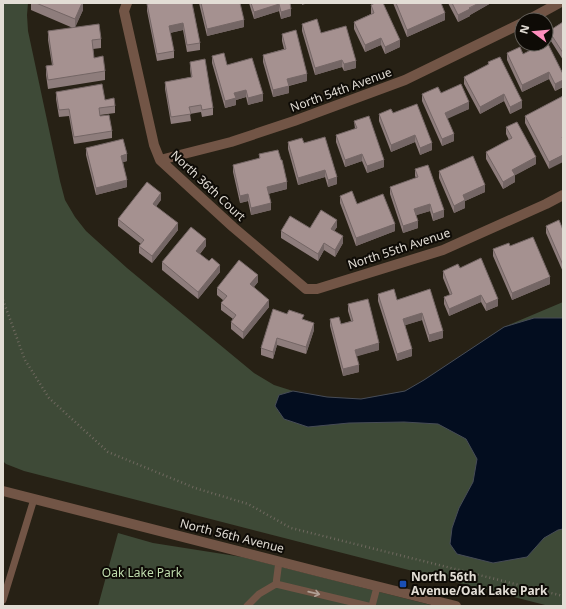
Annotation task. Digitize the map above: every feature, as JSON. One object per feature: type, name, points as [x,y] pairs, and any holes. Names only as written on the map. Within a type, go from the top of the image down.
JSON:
[{"type":"street","name":"North 36th Court","points":[[127,3],[124,12],[154,145],[160,160],[233,227],[306,289]]},
{"type":"street","points":[[543,12],[559,3]]},
{"type":"street","name":"North 54th Avenue","points":[[160,160],[231,142],[294,121],[405,80],[514,27]]},
{"type":"street","name":"North 55th Avenue","points":[[306,289],[317,289],[443,250],[563,195]]},
{"type":"street","name":"North 56th Avenue","points":[[3,491],[456,606]]},
{"type":"lane","points":[[3,600],[34,499]]},
{"type":"lane","points":[[276,584],[278,562]]},
{"type":"lane","points":[[247,606],[259,594],[276,584],[368,606]]},
{"type":"lane","points":[[372,606],[377,587]]},
{"type":"path","points":[[3,300],[25,360],[49,398],[108,452],[195,488],[248,504],[291,528],[563,596]]},
{"type":"green space","points":[[3,3],[28,3],[28,31],[60,181],[65,200],[75,217],[86,231],[127,268],[254,373],[274,385],[293,391],[327,397],[361,399],[405,391],[504,327],[563,302],[563,606],[549,606],[24,471],[6,464],[3,461]]},
{"type":"green space","name":"Oak Lake Park","points":[[118,533],[153,543],[242,557],[435,606],[98,606]]},
{"type":"water","points":[[534,318],[563,318],[563,529],[558,530],[544,538],[527,557],[493,563],[457,554],[450,544],[452,528],[459,508],[473,482],[477,459],[466,439],[438,424],[404,422],[349,423],[308,427],[284,419],[275,406],[279,395],[293,391],[327,397],[361,399],[405,391],[504,327]]},
{"type":"building","points":[[36,3],[82,3],[75,19]]},
{"type":"building","points":[[192,3],[200,43],[187,45],[183,23],[169,26],[174,51],[157,54],[147,4]]},
{"type":"building","points":[[201,3],[240,3],[244,20],[207,29]]},
{"type":"building","points":[[251,3],[290,3],[291,9],[281,12],[279,4],[254,12]]},
{"type":"building","points":[[375,3],[383,3],[400,40],[385,47],[381,38],[365,45],[354,22],[374,13],[371,5]]},
{"type":"building","points":[[396,3],[441,3],[445,13],[407,30]]},
{"type":"building","points":[[452,3],[479,3],[458,15]]},
{"type":"building","points":[[317,19],[321,33],[346,26],[356,61],[344,64],[342,60],[315,68],[302,24]]},
{"type":"building","points":[[563,22],[563,53],[554,39],[554,28]]},
{"type":"building","points":[[99,24],[101,39],[92,40],[94,58],[103,56],[105,71],[48,80],[46,66],[53,65],[48,31]]},
{"type":"building","points":[[296,30],[307,74],[287,79],[289,86],[273,90],[263,55],[286,49],[282,34]]},
{"type":"building","points":[[514,50],[514,52],[522,52],[523,54],[527,52],[552,52],[563,74],[563,80],[555,84],[549,72],[522,85],[507,53]]},
{"type":"building","points":[[224,53],[227,65],[252,58],[263,94],[248,98],[246,90],[234,93],[236,98],[225,101],[212,56]]},
{"type":"building","points":[[500,57],[522,101],[510,107],[504,94],[480,107],[464,77],[489,64],[488,62]]},
{"type":"building","points":[[205,59],[213,108],[202,110],[201,105],[189,107],[191,114],[171,117],[165,82],[192,77],[190,62]]},
{"type":"building","points":[[102,84],[105,100],[114,98],[115,106],[99,108],[100,116],[109,115],[112,131],[74,137],[69,109],[59,110],[56,92]]},
{"type":"building","points":[[461,84],[469,102],[445,113],[454,134],[442,139],[422,94],[438,87],[441,93]]},
{"type":"building","points":[[563,96],[563,155],[549,162],[525,116]]},
{"type":"building","points":[[417,104],[432,143],[420,148],[415,135],[391,145],[379,114],[391,109],[393,113]]},
{"type":"building","points":[[369,116],[384,160],[367,166],[362,154],[345,160],[336,135],[357,128],[354,121]]},
{"type":"building","points":[[517,122],[536,157],[512,170],[515,175],[503,182],[486,152],[512,138],[506,127]]},
{"type":"building","points":[[325,137],[337,177],[328,180],[325,170],[298,178],[288,142],[302,138],[304,143]]},
{"type":"building","points":[[123,139],[127,154],[121,156],[127,180],[96,188],[86,148]]},
{"type":"building","points":[[278,150],[287,182],[267,187],[271,203],[251,208],[248,194],[240,196],[233,165],[260,158],[259,154]]},
{"type":"building","points":[[473,156],[485,185],[463,195],[465,200],[454,206],[439,171]]},
{"type":"building","points":[[428,165],[444,210],[433,214],[430,204],[414,209],[418,221],[403,226],[390,187],[418,177],[415,169]]},
{"type":"building","points":[[147,182],[161,193],[153,204],[178,223],[152,256],[139,246],[144,240],[118,219]]},
{"type":"building","points":[[352,191],[357,204],[383,194],[395,224],[356,238],[340,196]]},
{"type":"building","points":[[321,210],[337,220],[331,229],[343,236],[335,250],[324,243],[318,254],[281,231],[290,216],[310,228]]},
{"type":"building","points":[[559,220],[563,230],[563,265],[546,226]]},
{"type":"building","points":[[191,227],[206,239],[196,251],[209,261],[212,258],[220,265],[198,292],[162,262]]},
{"type":"building","points":[[533,237],[550,277],[512,293],[493,249],[509,243],[510,246]]},
{"type":"building","points":[[481,258],[498,299],[486,304],[481,295],[449,309],[444,297],[452,294],[443,271],[458,264],[460,268]]},
{"type":"building","points":[[239,260],[258,275],[250,284],[269,300],[243,332],[231,322],[236,315],[221,303],[227,296],[217,288]]},
{"type":"building","points":[[394,289],[397,300],[430,289],[443,331],[429,335],[422,313],[403,319],[412,349],[397,354],[378,294]]},
{"type":"building","points":[[368,299],[379,343],[355,350],[359,365],[343,369],[330,319],[339,317],[341,324],[353,321],[348,304]]},
{"type":"building","points":[[273,309],[287,314],[289,310],[304,315],[302,319],[314,323],[306,347],[277,338],[273,352],[261,348]]},
{"type":"place","name":"North 56th Avenue/Oak Lake Park","points":[[403,584]]}]
